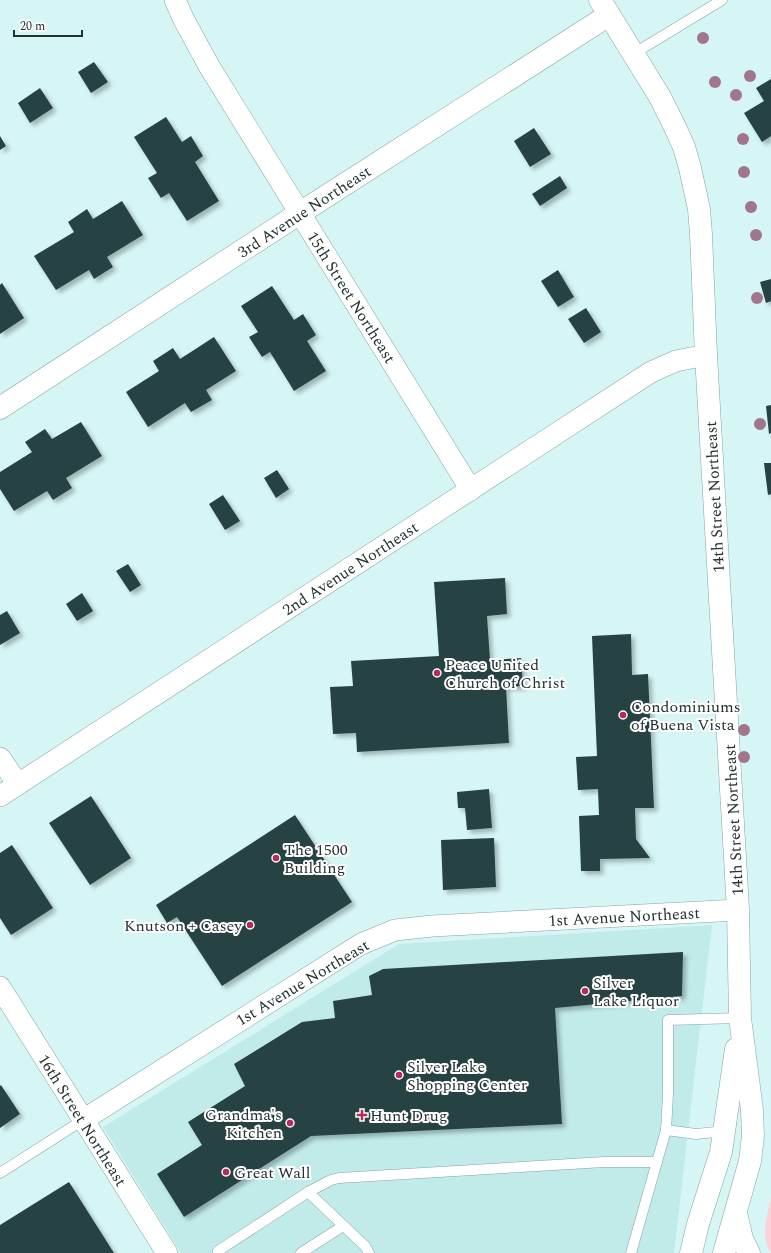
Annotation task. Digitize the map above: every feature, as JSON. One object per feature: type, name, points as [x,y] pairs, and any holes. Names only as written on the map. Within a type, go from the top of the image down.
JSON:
[{"type":"main road","name":"3rd Avenue Northeast","points":[[0,408],[300,213],[605,7]]},
{"type":"main road","name":"14th Street Northeast","points":[[605,7],[660,97],[674,125],[684,147],[699,209],[738,910],[740,1018],[752,1110],[753,1136],[750,1161],[724,1253]]},
{"type":"main road","name":"14th Street Northeast","points":[[691,1253],[698,1224],[721,1152],[740,1018]]},
{"type":"main road","points":[[736,1213],[742,1239],[749,1253]]},
{"type":"street","name":"15th Street Northeast","points":[[175,0],[209,66],[471,490]]},
{"type":"street","name":"2nd Avenue Northeast","points":[[0,796],[652,372],[676,361],[706,355]]},
{"type":"street","points":[[0,758],[18,784]]},
{"type":"street","name":"1st Avenue Northeast","points":[[83,1120],[361,944],[395,930],[432,926],[738,910]]},
{"type":"street","name":"16th Street Northeast","points":[[0,987],[167,1253]]},
{"type":"lane","points":[[633,54],[722,0]]},
{"type":"lane","points":[[631,1253],[666,1130],[668,1094],[668,1020],[740,1018]]},
{"type":"lane","points":[[0,1173],[83,1120]]},
{"type":"lane","points":[[666,1130],[696,1134],[725,1131]]},
{"type":"lane","points":[[218,1251],[308,1192],[331,1180],[339,1178],[604,1162],[657,1162]]},
{"type":"lane","points":[[308,1192],[365,1246],[369,1253]]},
{"type":"lane","points":[[301,1253],[343,1226]]},
{"type":"shaded area","points":[[712,925],[674,1253],[181,1253],[103,1127],[399,944]]},
{"type":"shaded area","points":[[771,1198],[771,1253],[766,1240],[765,1226]]},
{"type":"building","points":[[94,62],[108,82],[91,93],[78,72]]},
{"type":"building","points":[[771,79],[771,136],[762,142],[744,113],[764,101],[756,88]]},
{"type":"building","points":[[40,88],[53,108],[30,123],[18,103]]},
{"type":"building","points":[[166,117],[182,142],[191,136],[203,156],[195,162],[219,201],[187,221],[169,193],[161,198],[148,178],[157,173],[134,137]]},
{"type":"building","points":[[534,128],[551,154],[530,167],[514,141]]},
{"type":"building","points":[[0,136],[6,146],[0,150]]},
{"type":"building","points":[[560,176],[567,188],[540,206],[532,194]]},
{"type":"building","points":[[122,201],[143,235],[107,257],[113,267],[94,279],[89,270],[56,290],[34,256],[74,232],[68,222],[87,209],[93,219]]},
{"type":"building","points":[[558,270],[574,297],[558,307],[541,281]]},
{"type":"building","points":[[771,279],[771,301],[766,303],[760,282]]},
{"type":"building","points":[[2,283],[24,318],[0,334],[0,285]]},
{"type":"building","points":[[272,286],[294,320],[303,314],[316,335],[307,341],[326,371],[294,391],[270,352],[262,357],[249,337],[258,332],[241,306]]},
{"type":"building","points":[[586,308],[601,332],[584,343],[568,319]]},
{"type":"building","points":[[214,337],[236,371],[206,390],[212,400],[191,412],[185,403],[148,427],[126,392],[159,371],[153,361],[173,348],[180,359]]},
{"type":"building","points":[[771,405],[771,433],[769,434],[766,406]]},
{"type":"building","points":[[81,422],[102,456],[66,478],[72,488],[53,500],[47,491],[14,511],[0,489],[0,472],[32,452],[25,442],[45,429],[52,439]]},
{"type":"building","points":[[764,463],[771,463],[771,494],[768,495]]},
{"type":"building","points":[[277,470],[289,489],[276,498],[264,478]]},
{"type":"building","points":[[223,495],[240,521],[225,530],[209,504]]},
{"type":"building","points":[[128,564],[141,585],[130,592],[116,571]]},
{"type":"building","name":"Peace United Church of Christ","points":[[505,578],[507,614],[487,616],[490,660],[521,658],[523,686],[506,687],[509,743],[357,752],[356,733],[333,734],[330,687],[353,686],[351,661],[439,656],[434,582]]},
{"type":"building","points":[[82,593],[93,611],[77,621],[66,604]]},
{"type":"building","points":[[7,611],[20,633],[0,645],[0,615]]},
{"type":"building","name":"Condominiums of Buena Vista","points":[[631,634],[632,675],[648,674],[654,808],[635,808],[636,839],[650,858],[600,859],[600,871],[581,871],[579,816],[599,815],[598,789],[578,790],[576,757],[597,756],[592,636]]},
{"type":"building","points":[[489,789],[492,828],[467,830],[465,808],[458,808],[457,792]]},
{"type":"building","points":[[91,796],[131,858],[90,885],[49,823]]},
{"type":"building","name":"The 1500 Building","points":[[295,815],[352,902],[222,986],[177,917],[167,923],[156,905]]},
{"type":"building","points":[[494,838],[496,887],[443,890],[441,840]]},
{"type":"building","points":[[12,845],[53,908],[11,935],[0,918],[0,853]]},
{"type":"building","name":"Silver Lake Shopping Center","points":[[683,952],[682,996],[555,1008],[562,1124],[311,1136],[184,1217],[157,1174],[202,1145],[188,1122],[245,1086],[234,1064],[302,1022],[335,1018],[333,1001],[372,995],[369,976],[383,969]]},
{"type":"building","points":[[1,1085],[20,1114],[0,1128],[0,1086]]},
{"type":"building","points":[[69,1182],[114,1253],[0,1253],[0,1225]]},
{"type":"place","name":"Peace United Church of Christ","points":[[437,673]]},
{"type":"place","name":"Condominiums of Buena Vista","points":[[623,715]]},
{"type":"place","name":"The 1500 Building","points":[[276,858]]},
{"type":"place","name":"Knutson + Casey","points":[[250,925]]},
{"type":"place","name":"Silver Lake Liquor","points":[[585,991]]},
{"type":"place","name":"Silver Lake Shopping Center","points":[[399,1075]]},
{"type":"place","name":"Hunt Drug","points":[[362,1115]]},
{"type":"place","name":"Grandma's Kitchen","points":[[290,1123]]},
{"type":"place","name":"Great Wall","points":[[226,1172]]}]
